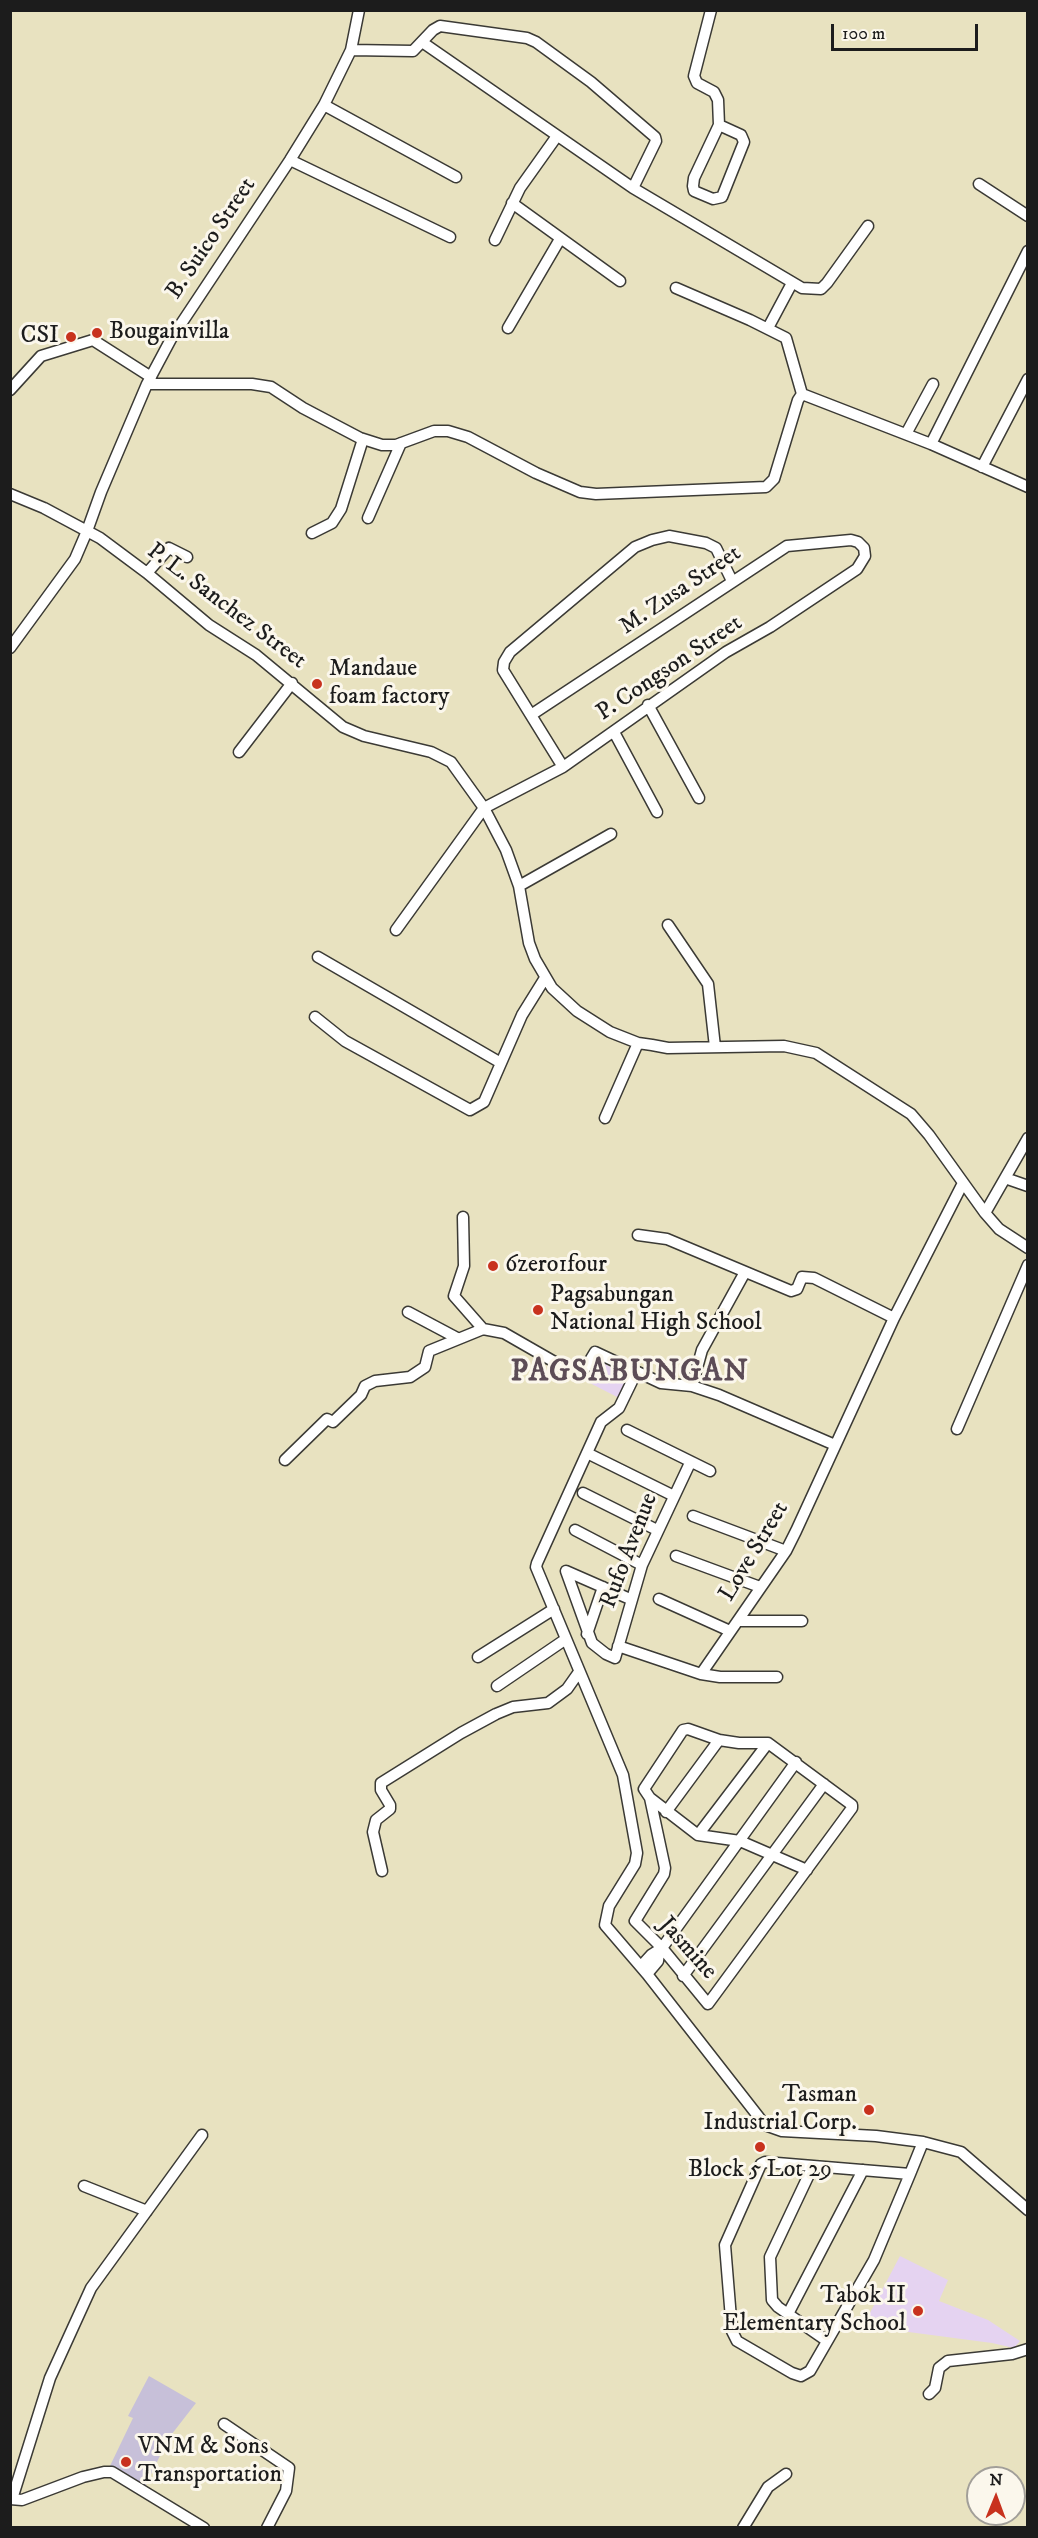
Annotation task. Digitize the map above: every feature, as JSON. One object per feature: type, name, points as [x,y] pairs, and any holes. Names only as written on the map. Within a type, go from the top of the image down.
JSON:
[{"type":"street","name":"B. Suico Street","points":[[10,648],[72,564],[149,380],[171,339],[324,105],[351,50],[359,10]]},
{"type":"street","points":[[711,10],[694,76],[697,82],[714,92],[718,100],[718,125],[694,178],[693,186],[694,191],[713,199],[722,197],[744,142],[741,135],[718,125]]},
{"type":"street","points":[[351,50],[413,51],[433,30],[440,26],[527,38],[536,42],[591,82],[655,137],[656,141],[633,188]]},
{"type":"street","points":[[422,42],[633,188],[802,288],[821,289],[868,226]]},
{"type":"street","points":[[324,105],[456,177]]},
{"type":"street","points":[[495,240],[512,203],[557,136]]},
{"type":"street","points":[[290,160],[450,237]]},
{"type":"street","points":[[979,184],[1028,216]]},
{"type":"street","points":[[512,203],[620,281]]},
{"type":"street","points":[[508,328],[560,239]]},
{"type":"street","points":[[931,444],[1028,251]]},
{"type":"street","points":[[768,328],[792,283]]},
{"type":"street","points":[[10,390],[41,356],[93,340],[149,380],[252,384],[271,387],[303,408],[363,439],[382,445],[401,443],[434,431],[448,431],[468,437],[536,473],[580,492],[596,494],[766,487],[774,478],[798,400],[802,394],[786,338],[676,288]]},
{"type":"street","points":[[982,467],[1028,379]]},
{"type":"street","points":[[906,434],[933,384]]},
{"type":"street","points":[[802,394],[931,444],[1028,487]]},
{"type":"street","points":[[312,533],[332,523],[341,508],[363,439]]},
{"type":"street","points":[[368,518],[401,443]]},
{"type":"street","name":"P. L. Sanchez Street","points":[[10,494],[87,531],[147,573],[209,625],[256,655],[292,683],[333,720],[352,731],[441,756],[461,773],[500,835],[519,886],[529,943],[545,978],[552,988],[577,1011],[610,1032],[638,1043],[668,1048],[784,1046],[816,1053],[910,1114],[999,1229],[1028,1248]]},
{"type":"street","points":[[562,767],[503,670],[510,652],[635,547],[669,536],[706,543],[716,548],[732,581]]},
{"type":"street","name":"M. Zusa Street","points":[[531,715],[787,546],[851,540],[858,542],[864,548]]},
{"type":"street","name":"P. Congson Street","points":[[484,808],[562,767],[726,652],[770,627],[857,569],[865,556],[864,548]]},
{"type":"street","points":[[147,573],[169,549],[187,557]]},
{"type":"street","points":[[239,752],[292,683]]},
{"type":"street","points":[[648,705],[699,798]]},
{"type":"street","points":[[614,732],[657,812]]},
{"type":"street","points":[[396,930],[484,808]]},
{"type":"street","points":[[519,886],[611,834]]},
{"type":"street","points":[[668,925],[708,984],[715,1047]]},
{"type":"street","points":[[318,957],[501,1063]]},
{"type":"street","points":[[315,1017],[345,1041],[470,1110],[484,1102],[522,1015],[545,978]]},
{"type":"street","points":[[604,1118],[638,1043]]},
{"type":"street","points":[[985,1213],[1028,1138]]},
{"type":"street","points":[[1005,1178],[1028,1186]]},
{"type":"street","name":"Love Street","points":[[701,1674],[786,1551],[894,1318],[963,1183]]},
{"type":"street","points":[[463,1217],[464,1266],[454,1296],[483,1329]]},
{"type":"street","points":[[638,1235],[667,1239],[793,1291],[797,1289],[802,1277],[814,1278],[894,1318]]},
{"type":"street","points":[[957,1429],[1028,1265]]},
{"type":"street","points":[[693,1386],[702,1350],[745,1272]]},
{"type":"street","points":[[408,1312],[457,1338]]},
{"type":"street","points":[[285,1460],[327,1419],[333,1422],[361,1395],[365,1386],[375,1382],[410,1377],[425,1367],[429,1351],[483,1329],[504,1333],[572,1372],[583,1372],[594,1352],[662,1383],[693,1386],[719,1395],[835,1445]]},
{"type":"street","points":[[636,1372],[619,1408],[601,1422],[536,1567],[623,1775],[637,1853],[635,1863],[609,1905],[605,1925],[644,1970],[765,2125],[782,2131],[876,2136],[923,2142],[961,2152],[1028,2210]]},
{"type":"street","points":[[627,1430],[710,1471]]},
{"type":"street","points":[[587,1453],[674,1496]]},
{"type":"street","name":"Rufo Avenue","points":[[587,1634],[597,1648],[615,1658],[630,1599],[642,1565],[690,1463]]},
{"type":"street","points":[[583,1493],[657,1530]]},
{"type":"street","points":[[693,1516],[786,1551]]},
{"type":"street","points":[[575,1530],[642,1565]]},
{"type":"street","points":[[676,1556],[760,1587]]},
{"type":"street","points":[[587,1634],[566,1573],[567,1570],[630,1599]]},
{"type":"street","points":[[587,1634],[603,1587]]},
{"type":"street","points":[[659,1599],[730,1630]]},
{"type":"street","points":[[478,1657],[554,1609]]},
{"type":"street","points":[[738,1621],[802,1621]]},
{"type":"street","points":[[496,1686],[566,1639]]},
{"type":"street","points":[[618,1646],[701,1674],[720,1677],[777,1677]]},
{"type":"street","points":[[382,1871],[373,1832],[376,1820],[390,1809],[390,1805],[381,1790],[381,1783],[496,1714],[513,1707],[548,1703],[567,1689],[579,1672]]},
{"type":"street","points":[[688,1729],[720,1740],[739,1743],[768,1743],[851,1802],[852,1808],[807,1870],[740,1841],[698,1835],[666,1812],[647,1794],[683,1730],[688,1729]]},
{"type":"street","points":[[666,1812],[720,1740]]},
{"type":"street","points":[[698,1835],[768,1743]]},
{"type":"street","points":[[644,1970],[658,1961],[660,1950],[796,1762]]},
{"type":"street","points":[[683,1976],[824,1784]]},
{"type":"street","name":"Jasmine","points":[[647,1794],[665,1868],[664,1874],[635,1921],[708,2004],[807,1870]]},
{"type":"street","points":[[202,2135],[87,2297],[50,2378],[11,2499],[22,2500],[83,2477],[112,2472],[204,2528]]},
{"type":"street","points":[[910,2174],[765,2162],[761,2164],[725,2245],[734,2336],[743,2346],[792,2373],[806,2375],[874,2260],[910,2174],[923,2142]]},
{"type":"street","points":[[813,2166],[770,2257],[772,2300],[827,2341]]},
{"type":"street","points":[[788,2314],[863,2170]]},
{"type":"street","points":[[84,2186],[147,2211]]},
{"type":"street","points":[[929,2394],[935,2388],[939,2368],[948,2361],[1012,2354],[1028,2349]]},
{"type":"street","points":[[224,2424],[289,2468],[286,2491],[267,2528]]},
{"type":"street","points":[[743,2528],[768,2487],[786,2474]]},
{"type":"shaded area","points":[[596,1359],[631,1378],[621,1399],[584,1380]]},
{"type":"shaded area","name":"Tabok II Elementary School","points":[[900,2256],[948,2280],[939,2301],[988,2320],[1020,2341],[1014,2348],[863,2326]]},
{"type":"shaded area","points":[[149,2376],[196,2403],[168,2439],[144,2489],[109,2468],[133,2418],[128,2416]]},
{"type":"place","name":"Bougainvilla","points":[[97,333]]},
{"type":"place","name":"CSI","points":[[71,337]]},
{"type":"place","name":"Mandaue foam factory","points":[[317,684]]},
{"type":"place","name":"6zero1four","points":[[493,1266]]},
{"type":"place","name":"Pagsabungan National High School","points":[[538,1310]]},
{"type":"place","name":"Tasman Industrial Corp.","points":[[869,2110]]},
{"type":"place","name":"Block 5 Lot 29","points":[[760,2147]]},
{"type":"place","name":"Tabok II Elementary School","points":[[918,2311]]},
{"type":"place","name":"VNM & Sons Transportation","points":[[126,2462]]},
{"type":"district","name":"PAGSABUNGAN","points":[[630,1374]]}]
